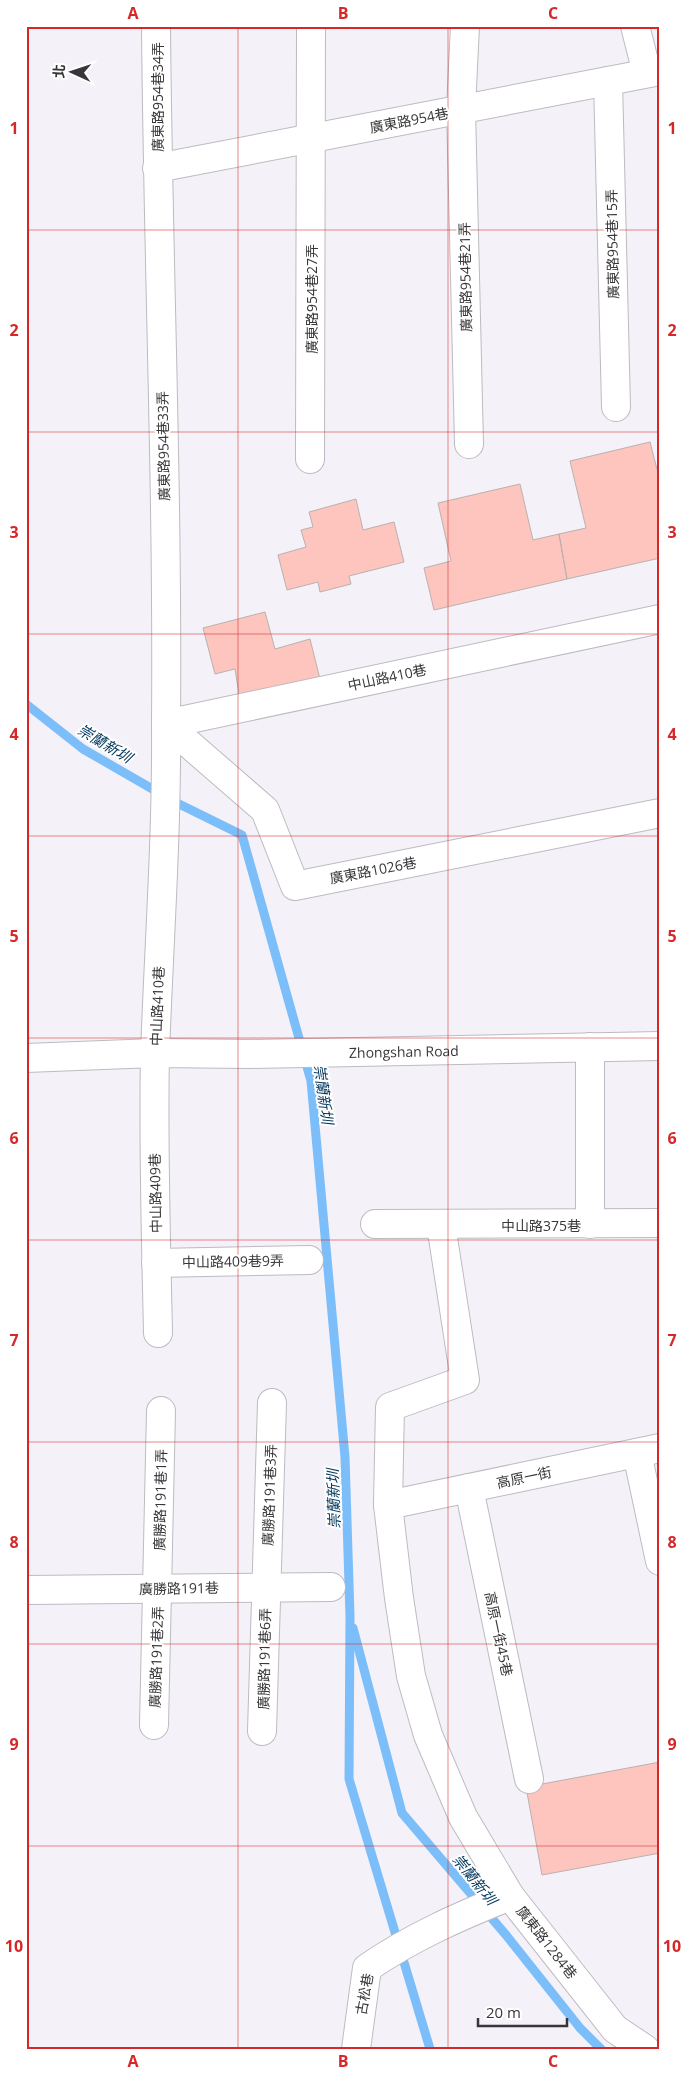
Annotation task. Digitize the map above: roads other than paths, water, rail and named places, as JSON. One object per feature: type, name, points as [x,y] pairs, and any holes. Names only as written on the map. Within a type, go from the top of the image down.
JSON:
[{"type":"street","name":"廣東路954巷34弄","points":[[156,26],[157,168]]},
{"type":"street","name":"廣東路954巷27弄","points":[[310,459],[311,26]]},
{"type":"street","name":"廣東路954巷21弄","points":[[465,26],[461,109],[469,444]]},
{"type":"street","points":[[635,26],[653,72]]},
{"type":"street","name":"廣東路954巷","points":[[157,168],[653,72]]},
{"type":"street","name":"廣東路954巷15弄","points":[[608,81],[616,407]]},
{"type":"street","name":"廣東路954巷33弄","points":[[157,168],[167,614],[166,724]]},
{"type":"street","name":"中山路410巷","points":[[156,1053],[166,809],[166,724],[660,619]]},
{"type":"street","name":"廣東路1026巷","points":[[166,724],[265,810],[295,886],[660,814]]},
{"type":"street","name":"Zhongshan Road","points":[[26,1058],[156,1053],[323,1053],[660,1046]]},
{"type":"street","name":"中山路375巷","points":[[375,1224],[590,1224],[590,1047]]},
{"type":"street","name":"中山路409巷","points":[[156,1053],[156,1263],[158,1332]]},
{"type":"street","points":[[590,1224],[660,1223]]},
{"type":"street","points":[[441,1225],[465,1380],[390,1407],[388,1505],[411,1676],[428,1734],[463,1817],[510,1896]]},
{"type":"street","name":"中山路409巷9弄","points":[[156,1263],[309,1260]]},
{"type":"street","name":"廣勝路191巷3弄","points":[[266,1587],[272,1403]]},
{"type":"street","name":"廣勝路191巷1弄","points":[[158,1589],[162,1411]]},
{"type":"street","points":[[648,1450],[660,1561]]},
{"type":"street","name":"高原一街","points":[[388,1505],[648,1450]]},
{"type":"street","name":"高原一街45巷","points":[[469,1488],[529,1779]]},
{"type":"street","name":"廣勝路191巷6弄","points":[[262,1731],[266,1587]]},
{"type":"street","name":"廣勝路191巷","points":[[26,1590],[331,1587]]},
{"type":"street","name":"廣勝路191巷2弄","points":[[154,1725],[158,1589]]},
{"type":"street","name":"廣東路1284巷","points":[[429,1930],[510,1896],[615,2029],[645,2049]]},
{"type":"street","name":"古松巷","points":[[356,2049],[367,1968],[429,1930]]},
{"type":"waterway","name":"崇蘭新圳","points":[[26,704],[83,749],[175,802],[242,835],[311,1081],[345,1457],[350,1616],[349,1779],[430,2049]]},
{"type":"waterway","name":"崇蘭新圳","points":[[353,1628],[402,1813],[506,1935],[580,2028],[601,2049]]}]
